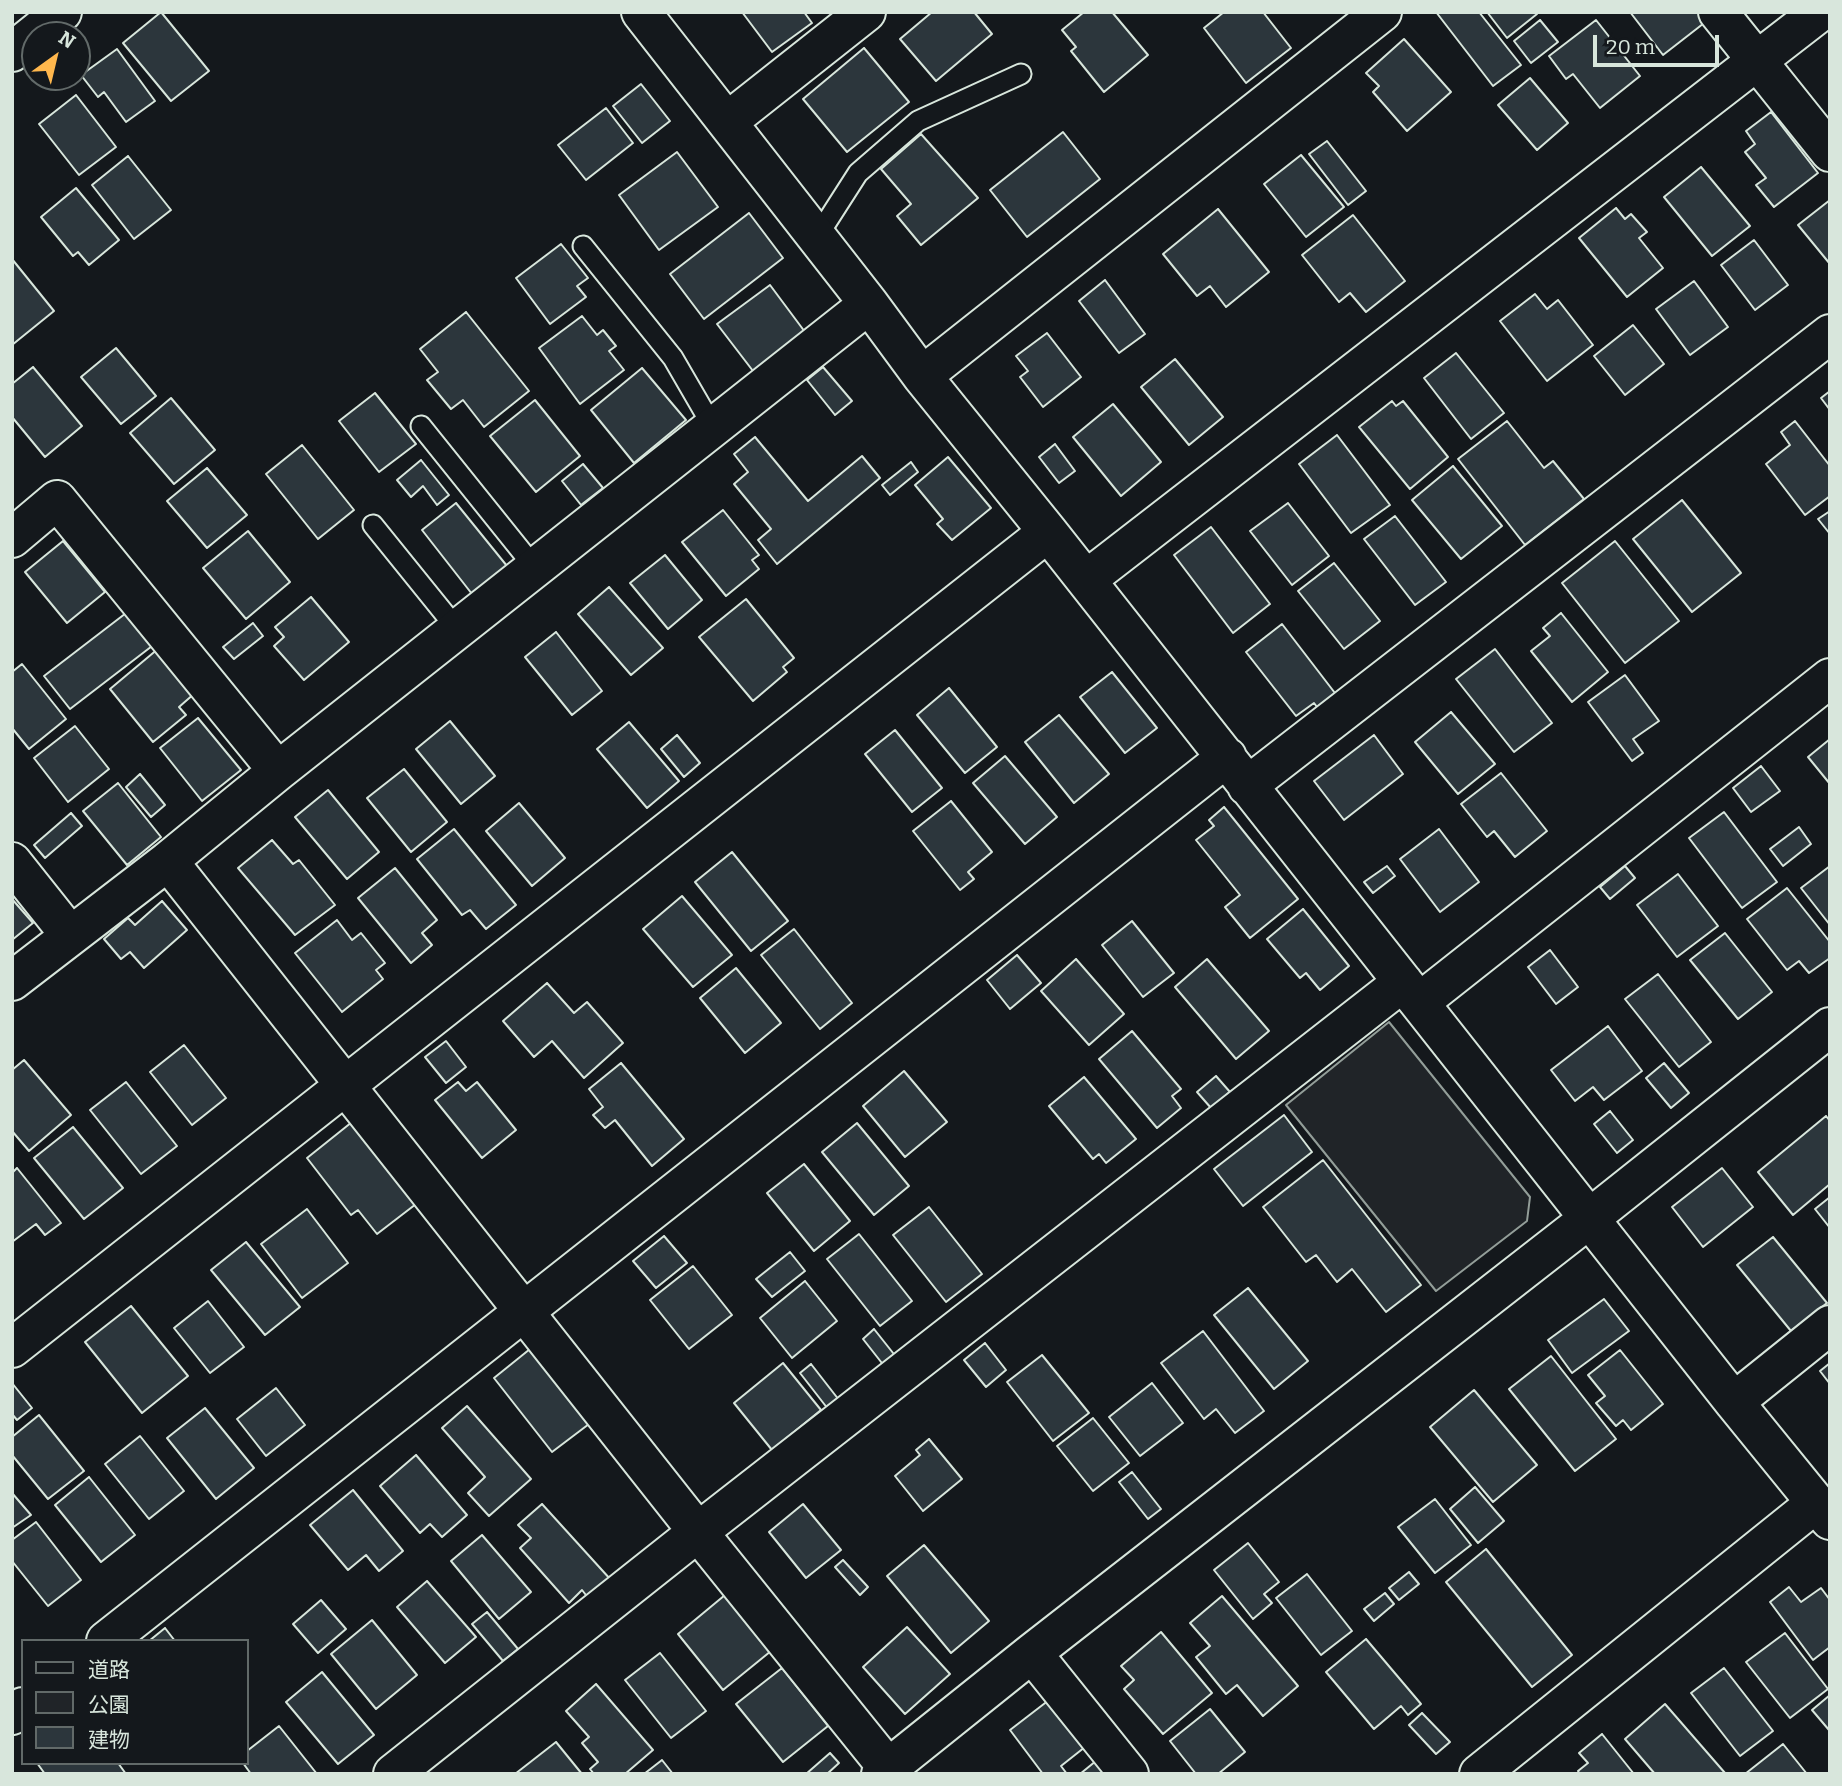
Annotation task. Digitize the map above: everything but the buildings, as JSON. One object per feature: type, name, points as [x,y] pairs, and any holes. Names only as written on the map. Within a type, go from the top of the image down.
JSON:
[{"type":"street","points":[[12,52],[61,12]]},
{"type":"street","points":[[641,12],[922,376],[1823,1512],[1479,1774]]},
{"type":"street","points":[[727,121],[866,12]]},
{"type":"street","points":[[922,376],[1381,12]]},
{"type":"street","points":[[1718,12],[1830,152]]},
{"type":"street","points":[[1086,580],[1820,12]]},
{"type":"street","points":[[12,981],[168,861],[869,304]]},
{"type":"street","points":[[109,1639],[524,1309],[1237,771],[1830,334]]},
{"type":"street","points":[[12,538],[57,500],[278,771]]},
{"type":"street","points":[[12,1348],[1048,532]]},
{"type":"street","points":[[393,1774],[698,1532],[1830,678]]},
{"type":"street","points":[[168,861],[524,1309],[885,1771],[1830,1027]]},
{"type":"street","points":[[12,862],[70,935]]},
{"type":"street","points":[[1734,1402],[1830,1325]]},
{"type":"street","points":[[1032,1653],[1129,1774]]},
{"type":"lane","points":[[817,237],[858,173],[918,121],[1021,74]]},
{"type":"lane","points":[[583,246],[673,358],[713,427]]},
{"type":"lane","points":[[421,426],[535,568]]},
{"type":"lane","points":[[373,525],[457,629]]},
{"type":"green space","points":[[1389,1022],[1530,1197],[1527,1221],[1436,1291],[1286,1105]]}]
